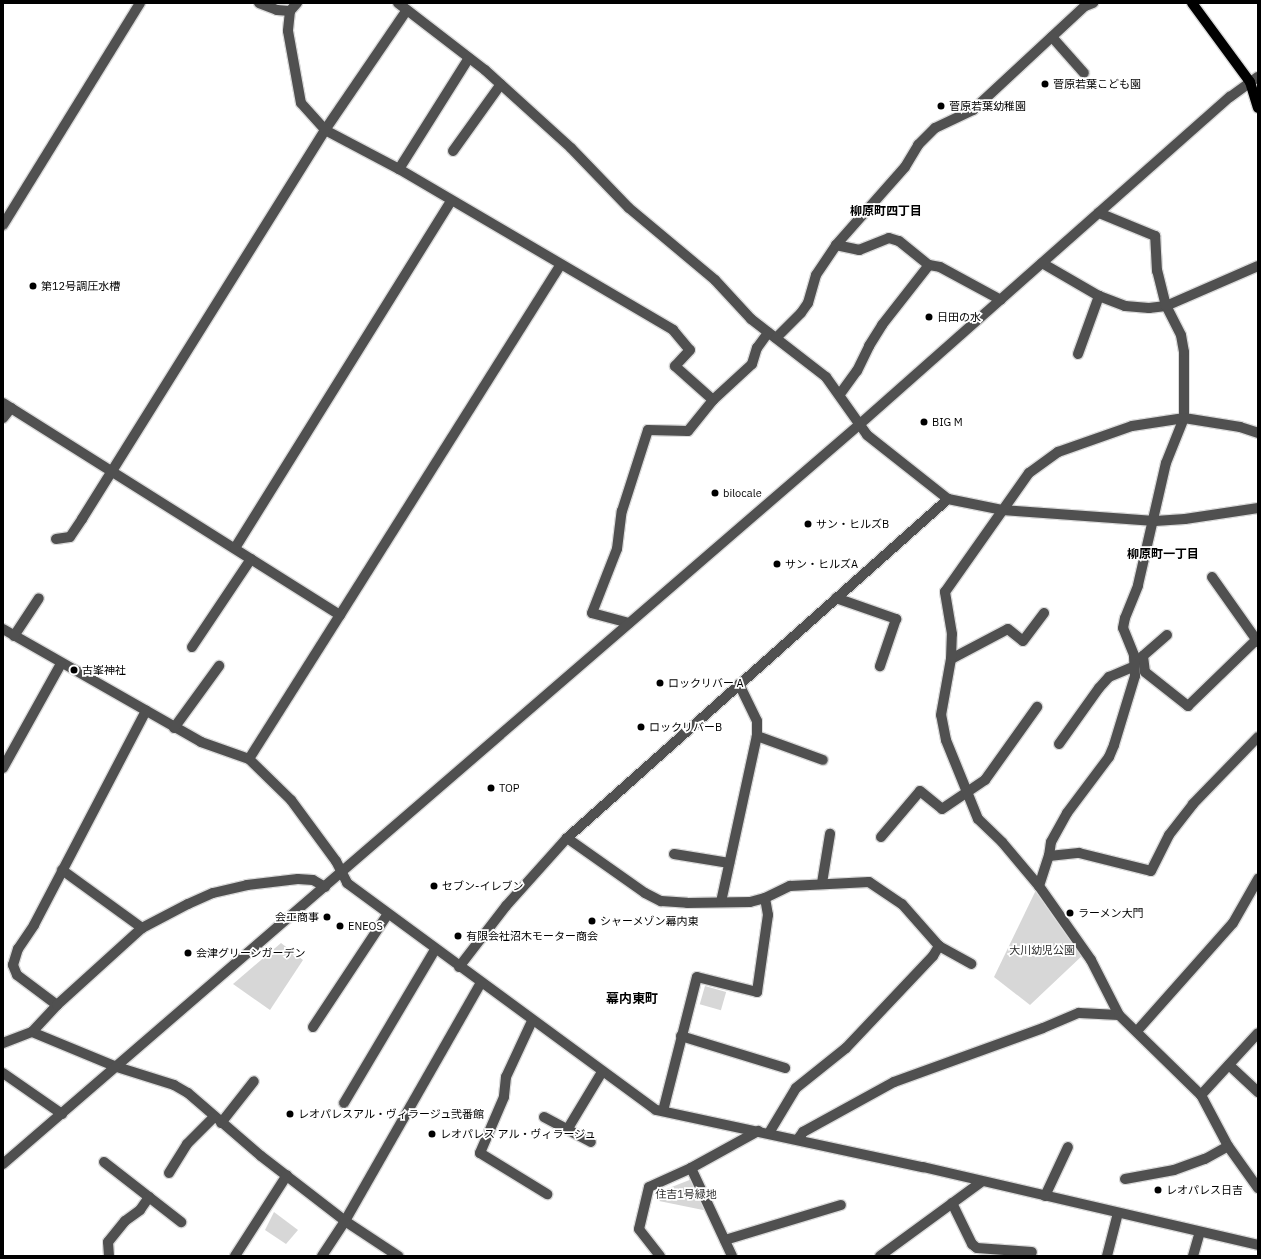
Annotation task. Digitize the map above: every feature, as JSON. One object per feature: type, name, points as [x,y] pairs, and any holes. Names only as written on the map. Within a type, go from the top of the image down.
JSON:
[{"type":"main road","points":[[1192,3],[1254,80],[1258,108]]},
{"type":"street","points":[[3,225],[140,3]]},
{"type":"street","points":[[259,3],[277,10],[290,11]]},
{"type":"street","points":[[298,3],[290,11],[288,31],[301,103],[325,130],[399,169],[451,201],[673,330],[690,350],[674,366],[713,400]]},
{"type":"street","points":[[398,3],[501,84],[600,176],[629,208],[715,280],[740,308],[772,336],[809,362],[840,394],[867,435],[948,499],[1002,510],[1154,520],[1185,520],[1258,508]]},
{"type":"street","points":[[629,623],[592,613],[617,549],[622,511],[648,430],[688,431],[713,400],[752,364],[757,348],[801,313],[808,303],[816,275],[836,245],[865,215],[905,167],[918,145],[935,128],[973,110],[1085,6],[1093,3]]},
{"type":"street","points":[[56,540],[70,536],[113,470],[325,130],[407,10]]},
{"type":"street","points":[[1052,37],[1084,73]]},
{"type":"street","points":[[399,169],[468,58]]},
{"type":"street","points":[[3,1164],[341,874],[860,424],[1230,97],[1254,80]]},
{"type":"street","points":[[453,151],[501,84]]},
{"type":"street","points":[[235,548],[451,201]]},
{"type":"street","points":[[1099,213],[1155,236],[1157,271],[1166,306],[1181,335],[1184,352],[1184,418],[1166,463],[1138,585],[1123,628],[1131,644],[1138,671],[1188,706],[1257,641],[1212,576]]},
{"type":"street","points":[[836,245],[860,250],[889,238],[898,241],[929,265],[940,267],[1001,300]]},
{"type":"street","points":[[1042,263],[1099,296],[1125,306],[1149,308],[1166,306],[1258,266]]},
{"type":"street","points":[[249,760],[560,265]]},
{"type":"street","points":[[840,394],[857,371],[879,330],[929,265]]},
{"type":"street","points":[[1078,354],[1099,296]]},
{"type":"street","points":[[3,418],[7,405],[113,470],[340,616]]},
{"type":"street","points":[[1258,434],[1240,427],[1184,418],[1132,426],[1058,452],[1029,473],[945,592],[952,634],[951,659],[941,715],[946,740],[978,819],[1002,842],[1039,886],[1091,960],[1119,1015],[1201,1095],[1228,1146],[1258,1188]]},
{"type":"street","points":[[459,967],[506,906],[567,838],[738,684],[948,499]]},
{"type":"street","points":[[192,647],[251,559]]},
{"type":"street","points":[[14,636],[39,598]]},
{"type":"street","points":[[836,598],[896,619],[880,666]]},
{"type":"street","points":[[951,659],[1008,629],[1023,641],[1044,614]]},
{"type":"street","points":[[3,629],[61,664],[174,728],[201,742],[249,760],[291,800],[336,861],[341,874],[347,883],[387,915],[656,1110],[798,1139],[1258,1245]]},
{"type":"street","points":[[1039,886],[1052,842],[1067,813],[1109,757],[1143,656],[1167,635]]},
{"type":"street","points":[[3,768],[61,664]]},
{"type":"street","points":[[174,728],[219,666]]},
{"type":"street","points":[[1059,744],[1099,688],[1109,678],[1138,671]]},
{"type":"street","points":[[721,902],[757,736],[757,721],[738,684]]},
{"type":"street","points":[[881,837],[920,791],[942,809],[968,794],[985,780],[1037,708]]},
{"type":"street","points":[[57,1004],[17,975],[13,965],[18,949],[62,870],[146,711]]},
{"type":"street","points":[[757,736],[823,760]]},
{"type":"street","points":[[1049,856],[1079,854],[1151,870],[1169,836],[1193,804],[1258,737]]},
{"type":"street","points":[[822,883],[830,834]]},
{"type":"street","points":[[567,838],[645,893],[661,901],[721,902],[765,898],[790,886],[822,883],[870,882],[902,904],[939,946],[971,964]]},
{"type":"street","points":[[674,854],[729,863]]},
{"type":"street","points":[[62,870],[142,928]]},
{"type":"street","points":[[3,1043],[32,1032],[57,1004],[142,928],[213,893],[247,885],[298,879],[313,880],[325,887]]},
{"type":"street","points":[[1136,1031],[1232,923],[1258,879]]},
{"type":"street","points":[[663,1111],[697,977],[757,992],[768,916],[765,898]]},
{"type":"street","points":[[313,1027],[387,915]]},
{"type":"street","points":[[769,1133],[796,1088],[846,1048],[933,956],[939,946]]},
{"type":"street","points":[[344,1103],[436,950]]},
{"type":"street","points":[[322,1256],[345,1221],[481,983]]},
{"type":"street","points":[[798,1139],[802,1132],[894,1082],[1043,1028],[1079,1013],[1119,1015]]},
{"type":"street","points":[[532,1021],[506,1077],[504,1097],[480,1153],[547,1194]]},
{"type":"street","points":[[32,1032],[117,1067],[174,1085],[188,1093],[218,1120],[345,1221],[395,1256]]},
{"type":"street","points":[[1201,1095],[1258,1033]]},
{"type":"street","points":[[681,1036],[785,1068]]},
{"type":"street","points":[[1229,1065],[1258,1092]]},
{"type":"street","points":[[567,1130],[602,1072]]},
{"type":"street","points":[[3,1073],[62,1114]]},
{"type":"street","points":[[169,1173],[187,1144],[218,1120],[254,1081]]},
{"type":"street","points":[[544,1117],[591,1142]]},
{"type":"street","points":[[660,1256],[639,1230],[650,1187],[691,1168],[758,1131]]},
{"type":"street","points":[[1125,1179],[1174,1170],[1205,1159],[1228,1146]]},
{"type":"street","points":[[1045,1196],[1068,1147]]},
{"type":"street","points":[[104,1162],[181,1222]]},
{"type":"street","points":[[691,1168],[732,1256]]},
{"type":"street","points":[[235,1256],[287,1175]]},
{"type":"street","points":[[880,1256],[981,1182]]},
{"type":"street","points":[[109,1256],[108,1242],[124,1221],[140,1210],[149,1197]]},
{"type":"street","points":[[952,1203],[972,1244],[978,1248],[1032,1252]]},
{"type":"street","points":[[725,1240],[841,1205]]},
{"type":"street","points":[[1107,1256],[1118,1213]]},
{"type":"street","points":[[1193,1256],[1200,1232]]},
{"type":"green space","name":"大川幼児公園","points":[[1036,890],[1084,954],[1030,1005],[994,977]]},
{"type":"green space","points":[[281,943],[303,960],[270,1010],[233,984]]},
{"type":"green space","points":[[705,986],[726,992],[721,1010],[700,1004]]},
{"type":"green space","name":"住吉1号緑地","points":[[692,1179],[708,1211],[659,1201],[664,1190]]},
{"type":"green space","points":[[274,1212],[298,1230],[286,1244],[265,1230]]},
{"type":"place","name":"菅原若葉こども園","points":[[1045,84]]},
{"type":"place","name":"菅原若葉幼稚園","points":[[941,106]]},
{"type":"place","name":"第12号調圧水槽","points":[[33,286]]},
{"type":"place","name":"日田の水","points":[[929,317]]},
{"type":"place","name":"BIG M","points":[[924,422]]},
{"type":"place","name":"bilocale","points":[[715,493]]},
{"type":"place","name":"サン・ヒルズB","points":[[808,524]]},
{"type":"place","name":"サン・ヒルズA","points":[[777,564]]},
{"type":"place","name":"古峯神社","points":[[74,670]]},
{"type":"place","name":"ロックリバー A","points":[[660,683]]},
{"type":"place","name":"ロックリバーB","points":[[641,727]]},
{"type":"place","name":"TOP","points":[[491,788]]},
{"type":"place","name":"セブン-イレブン","points":[[434,886]]},
{"type":"place","name":"ラーメン大門","points":[[1070,913]]},
{"type":"place","name":"会工商事","points":[[327,917]]},
{"type":"place","name":"シャーメゾン幕内東","points":[[592,921]]},
{"type":"place","name":"ENEOS","points":[[340,926]]},
{"type":"place","name":"有限会社沼木モーター商会","points":[[458,936]]},
{"type":"place","name":"会津グリーンガーデン","points":[[188,953]]},
{"type":"place","name":"レオパレスアル・ヴィラージュ弐番館","points":[[290,1114]]},
{"type":"place","name":"レオパレス アル・ヴィラージュ","points":[[432,1134]]},
{"type":"place","name":"レオパレス日吉","points":[[1158,1190]]},
{"type":"district","name":"柳原町四丁目","points":[[886,211]]},
{"type":"district","name":"柳原町一丁目","points":[[1163,554]]},
{"type":"district","name":"幕内東町","points":[[632,999]]}]
